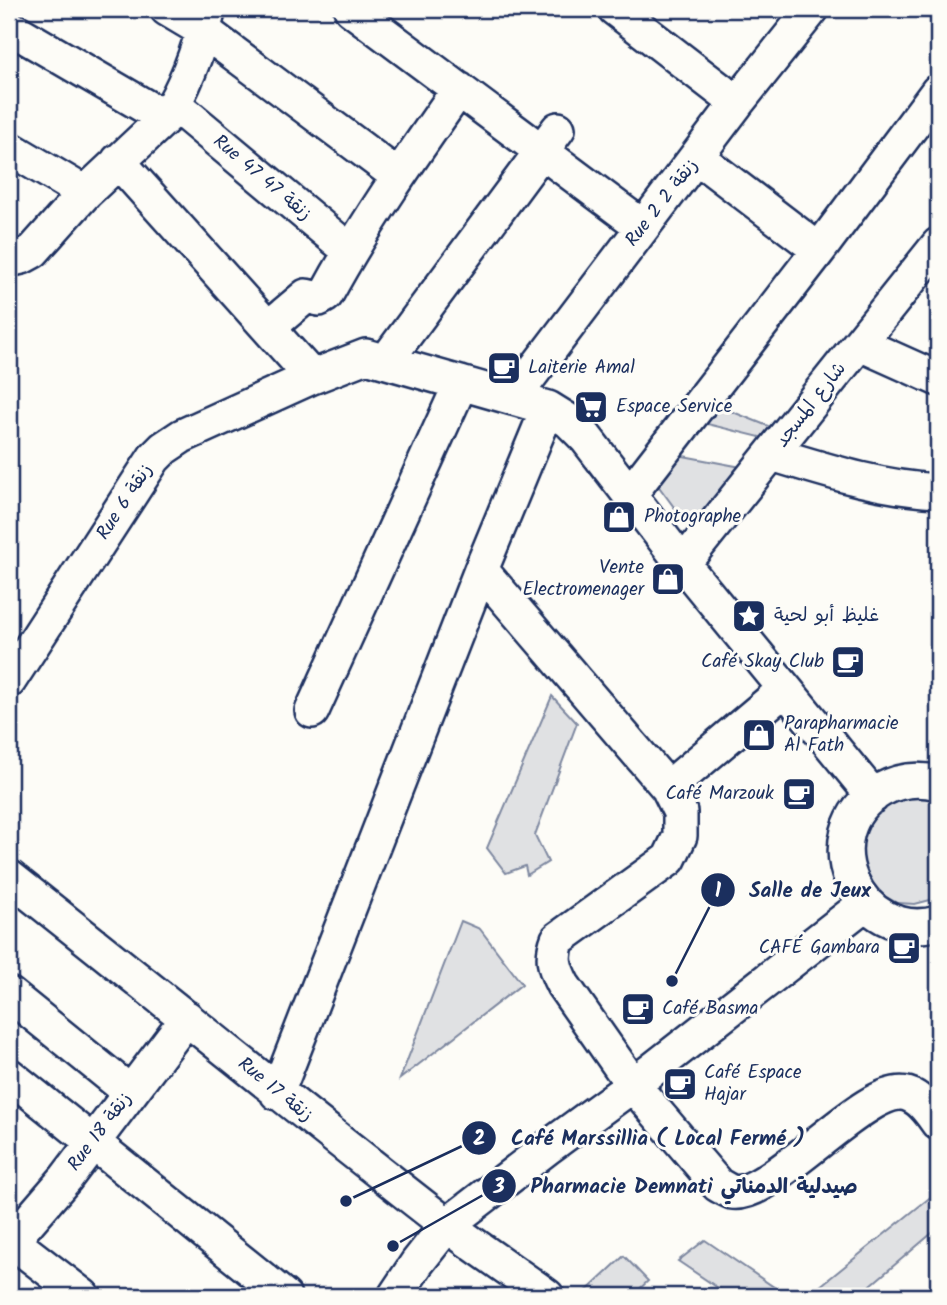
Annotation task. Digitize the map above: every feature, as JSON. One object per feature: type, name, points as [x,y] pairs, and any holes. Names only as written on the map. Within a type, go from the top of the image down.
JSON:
[{"type":"street","points":[[167,9],[206,20],[398,176]]},
{"type":"street","points":[[351,9],[458,89],[550,140],[643,227]]},
{"type":"street","name":"Rue 2 زنقة 2","points":[[513,397],[812,9]]},
{"type":"street","points":[[625,12],[737,103]]},
{"type":"street","points":[[9,260],[33,251],[85,193],[170,111],[206,20]]},
{"type":"street","name":"Rue 47 زنقة 47","points":[[9,27],[170,111],[350,251]]},
{"type":"street","points":[[268,328],[300,299],[306,296],[320,299],[326,295],[350,251],[398,176],[458,89]]},
{"type":"street","points":[[630,494],[938,91]]},
{"type":"street","points":[[550,140],[380,359],[548,408],[569,421],[586,438],[683,564],[873,796]]},
{"type":"street","points":[[9,148],[85,193]]},
{"type":"street","points":[[697,157],[819,250]]},
{"type":"street","points":[[118,161],[312,377]]},
{"type":"street","name":"شارع المسجد","points":[[683,564],[937,250]]},
{"type":"street","points":[[860,344],[938,379]]},
{"type":"street","name":"Rue 6 زنقة","points":[[9,681],[153,458],[182,436],[312,377],[359,357],[380,359]]},
{"type":"street","points":[[312,711],[461,383]]},
{"type":"street","points":[[277,1093],[481,570],[548,408]]},
{"type":"street","points":[[772,454],[860,481],[938,491]]},
{"type":"street","points":[[481,570],[668,788],[680,812],[680,836],[669,859],[558,939],[553,952],[554,968],[563,985],[633,1085],[718,1185],[733,1193],[749,1190],[771,1178],[868,1105],[888,1096],[905,1093],[921,1102],[938,1123]]},
{"type":"street","points":[[668,788],[785,689]]},
{"type":"street","points":[[938,783],[906,781],[892,785],[873,796],[854,818],[846,846],[849,874],[858,894],[866,903],[883,917],[896,922],[916,926],[938,923]]},
{"type":"street","name":"Rue 17 زنقة","points":[[9,877],[187,1017],[277,1093],[536,1293]]},
{"type":"street","points":[[395,1296],[447,1225],[633,1085],[866,903]]},
{"type":"street","points":[[9,994],[130,1092]]},
{"type":"street","name":"Rue 18 زنقة","points":[[10,1241],[66,1178],[187,1017]]},
{"type":"street","points":[[9,1075],[284,1296]]},
{"type":"street","points":[[10,1241],[83,1296]]},
{"type":"shaded area","points":[[713,404],[778,430],[772,440],[699,422]]},
{"type":"shaded area","points":[[678,455],[741,467],[690,529],[657,484]]},
{"type":"shaded area","points":[[552,696],[577,723],[535,835],[548,862],[527,875],[525,866],[506,873],[487,848]]},
{"type":"shaded area","points":[[919,795],[938,802],[938,898],[915,904],[897,903],[868,882],[860,866],[862,830],[885,803]]},
{"type":"shaded area","points":[[461,921],[480,929],[522,984],[400,1079]]},
{"type":"shaded area","points":[[938,1191],[938,1228],[858,1296],[819,1296],[814,1291]]},
{"type":"shaded area","points":[[705,1240],[787,1296],[730,1296],[678,1261]]},
{"type":"shaded area","points":[[624,1256],[648,1281],[632,1296],[581,1296]]},
{"type":"place","name":"Laiterie Amal","points":[[504,368]]},
{"type":"place","name":"Espace Service","points":[[591,407]]},
{"type":"place","name":"Photographe","points":[[619,517]]},
{"type":"place","name":"Vente Electromenager","points":[[668,579]]},
{"type":"place","name":"غليظ أبو لحية","points":[[749,616]]},
{"type":"place","name":"Café Skay Club","points":[[848,662]]},
{"type":"place","name":"Parapharmacie Al Fath","points":[[759,735]]},
{"type":"place","name":"Café Marzouk","points":[[799,794]]},
{"type":"place","name":"CAFÉ Gambara","points":[[904,948]]},
{"type":"place","name":"Salle de Jeux","points":[[672,981]]},
{"type":"place","name":"Café Basma","points":[[638,1009]]},
{"type":"place","name":"Café Espace Hajar","points":[[680,1084]]},
{"type":"place","name":"Café Marssillia ( Local Fermé )","points":[[346,1201]]},
{"type":"place","name":"Pharmacie Demnati صيدلية الدمناتي","points":[[393,1246]]}]
